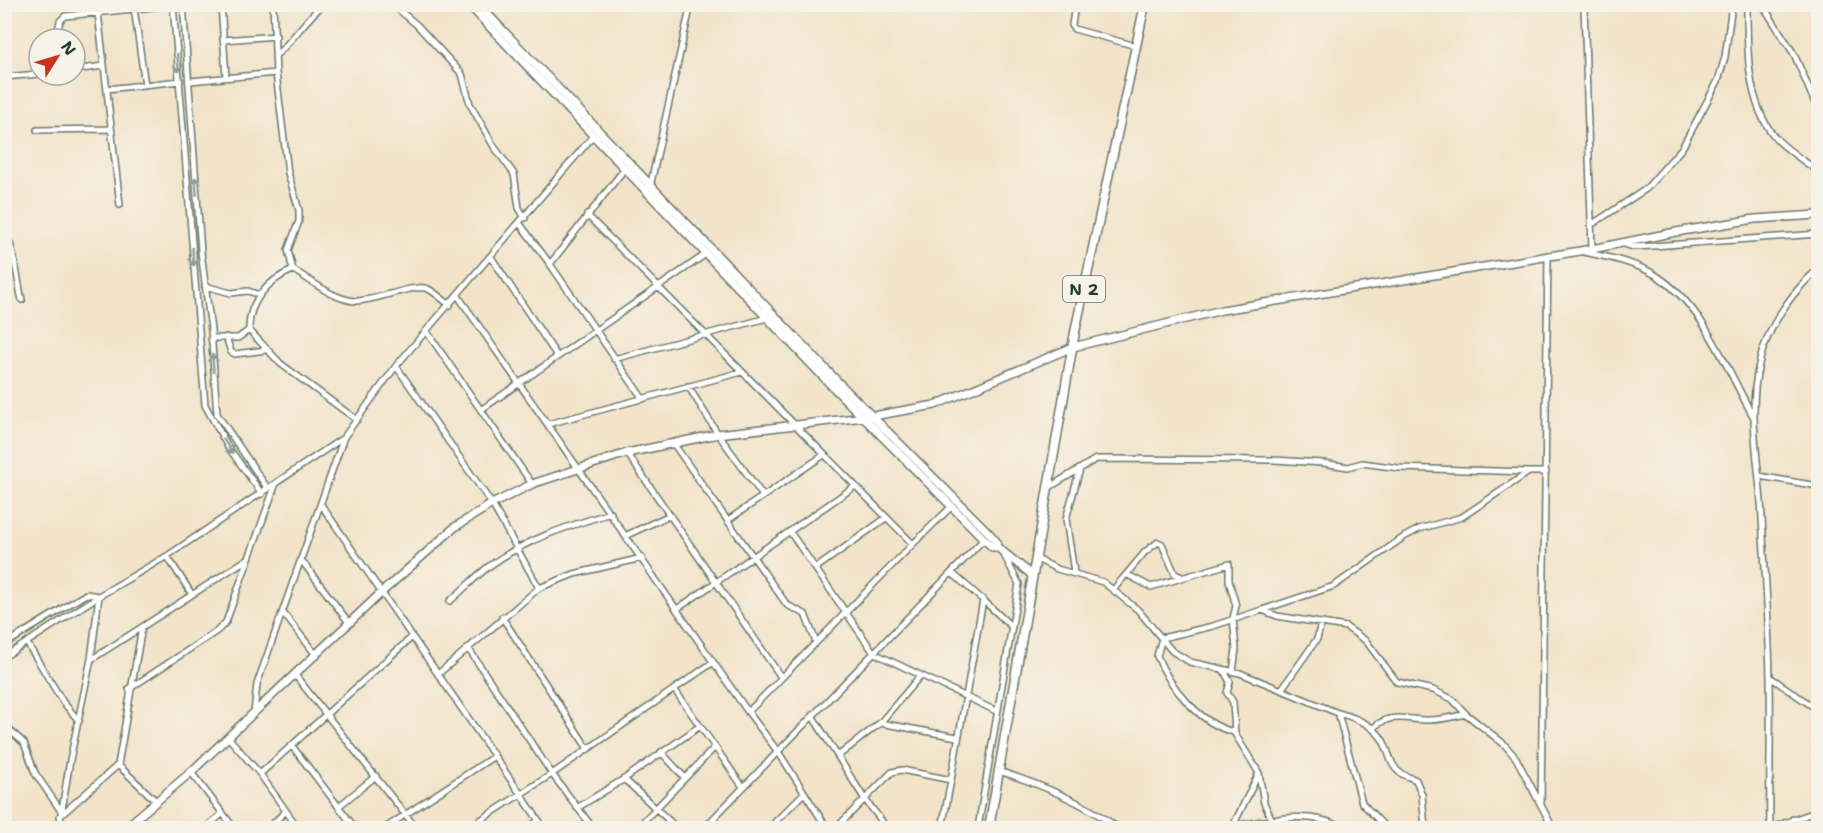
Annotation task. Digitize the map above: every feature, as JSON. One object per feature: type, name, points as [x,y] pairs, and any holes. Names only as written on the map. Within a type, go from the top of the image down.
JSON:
[{"type":"main road","name":"N 2","points":[[989,828],[1072,347],[1145,4]]},
{"type":"street","points":[[97,4],[120,205]]},
{"type":"street","points":[[59,27],[62,17],[182,4],[217,414],[268,489]]},
{"type":"street","points":[[221,4],[226,77]]},
{"type":"street","points":[[273,4],[276,73],[288,172],[299,210],[299,221],[288,250],[293,270],[343,298],[356,301],[386,297],[418,288],[427,289],[450,305]]},
{"type":"street","points":[[276,55],[291,43],[314,13],[324,4]]},
{"type":"street","points":[[392,4],[417,25],[462,74],[470,104],[493,145],[514,174],[519,208],[525,218]]},
{"type":"street","points":[[468,4],[594,135],[650,188],[706,254],[984,539],[1032,575]]},
{"type":"street","points":[[478,4],[650,188],[996,541],[1019,584],[978,828]]},
{"type":"street","points":[[650,188],[691,4]]},
{"type":"street","points":[[1075,4],[1072,25],[1074,29],[1136,46]]},
{"type":"street","points":[[1584,4],[1592,249]]},
{"type":"street","points":[[1591,225],[1646,189],[1682,147],[1718,81],[1725,57],[1732,4]]},
{"type":"street","points":[[1747,4],[1748,57],[1761,112],[1775,137],[1818,171]]},
{"type":"street","points":[[1762,4],[1794,54],[1818,110]]},
{"type":"street","points":[[173,5],[206,405],[228,447],[262,494]]},
{"type":"street","points":[[134,8],[145,85]]},
{"type":"street","points":[[223,40],[276,36]]},
{"type":"street","points":[[87,68],[103,66]]},
{"type":"street","points":[[190,81],[276,73]]},
{"type":"street","points":[[4,77],[27,75]]},
{"type":"street","points":[[107,89],[180,81]]},
{"type":"street","points":[[37,130],[110,129]]},
{"type":"street","points":[[4,657],[99,596],[167,556],[344,437],[396,366],[594,135]]},
{"type":"street","points":[[550,264],[626,167]]},
{"type":"street","points":[[4,209],[6,200]]},
{"type":"street","points":[[587,214],[659,285],[854,487],[913,544]]},
{"type":"street","points":[[125,828],[191,772],[317,656],[381,593],[455,528],[492,504],[532,484],[627,453],[718,434],[873,416],[935,405],[1072,347],[1222,310],[1592,249],[1755,219],[1818,215]]},
{"type":"street","points":[[520,224],[643,399]]},
{"type":"street","points":[[4,234],[11,240],[15,273],[22,300]]},
{"type":"street","points":[[1620,243],[1633,247],[1818,234]]},
{"type":"street","points":[[1579,250],[1631,264],[1653,274],[1674,289],[1709,332],[1753,416]]},
{"type":"street","points":[[482,409],[706,254]]},
{"type":"street","points":[[1541,807],[1548,255]]},
{"type":"street","points":[[491,257],[557,356]]},
{"type":"street","points":[[1818,269],[1795,292],[1777,318],[1759,361],[1753,416],[1759,476],[1770,677],[1771,828],[1818,811]]},
{"type":"street","points":[[293,270],[274,281],[260,295],[249,321],[249,330],[266,350],[357,420]]},
{"type":"street","points":[[205,286],[231,293],[248,291],[260,295]]},
{"type":"street","points":[[458,296],[627,535],[712,663],[778,753],[827,828]]},
{"type":"street","points":[[614,359],[707,336],[767,318]]},
{"type":"street","points":[[211,338],[238,338],[249,330]]},
{"type":"street","points":[[427,332],[532,484]]},
{"type":"street","points":[[226,337],[234,354],[266,350]]},
{"type":"street","points":[[396,366],[492,504],[539,588]]},
{"type":"street","points":[[548,424],[742,372]]},
{"type":"street","points":[[688,386],[718,434],[763,496]]},
{"type":"street","points":[[254,713],[257,684],[284,614],[344,437]]},
{"type":"street","points":[[673,443],[787,605],[805,614],[816,642]]},
{"type":"street","points":[[627,453],[781,677]]},
{"type":"street","points":[[728,520],[824,455]]},
{"type":"street","points":[[1047,488],[1060,483],[1096,459],[1323,462],[1348,467],[1362,463],[1399,468],[1546,472]]},
{"type":"street","points":[[1074,572],[1066,519],[1080,469]]},
{"type":"street","points":[[1162,639],[1213,626],[1334,586],[1404,537],[1419,529],[1462,518],[1529,472]]},
{"type":"street","points":[[1759,476],[1818,486]]},
{"type":"street","points":[[129,689],[226,622],[275,485]]},
{"type":"street","points":[[677,609],[854,487]]},
{"type":"street","points":[[322,506],[544,828]]},
{"type":"street","points":[[748,712],[952,506]]},
{"type":"street","points":[[450,601],[487,567],[516,549],[578,523],[611,513]]},
{"type":"street","points":[[627,535],[670,515]]},
{"type":"street","points":[[816,568],[885,518]]},
{"type":"street","points":[[790,532],[874,653],[996,711]]},
{"type":"street","points":[[704,828],[984,539]]},
{"type":"street","points":[[1113,590],[1128,575],[1145,552],[1159,542],[1175,574],[1183,578]]},
{"type":"street","points":[[167,556],[191,593]]},
{"type":"street","points":[[92,659],[191,593],[249,558]]},
{"type":"street","points":[[438,674],[502,617],[539,588],[574,574],[642,558]]},
{"type":"street","points":[[1035,558],[1057,568],[1096,578],[1138,610],[1172,651],[1190,662],[1233,672],[1351,716],[1373,728],[1386,744],[1392,766],[1418,784],[1425,828]]},
{"type":"street","points":[[302,561],[350,624]]},
{"type":"street","points":[[1128,575],[1148,587],[1229,564],[1229,580],[1236,606],[1233,618],[1236,649],[1233,672]]},
{"type":"street","points":[[952,573],[1012,627]]},
{"type":"street","points":[[4,645],[86,594],[99,596]]},
{"type":"street","points":[[59,828],[92,659],[99,596]]},
{"type":"street","points":[[942,828],[983,600]]},
{"type":"street","points":[[1262,610],[1277,616],[1336,624],[1357,632],[1397,682],[1443,694],[1492,732],[1516,758],[1553,828]]},
{"type":"street","points":[[284,614],[317,656]]},
{"type":"street","points":[[502,617],[588,749]]},
{"type":"street","points":[[1281,690],[1317,639],[1321,623]]},
{"type":"street","points":[[61,813],[118,765],[129,689],[142,627]]},
{"type":"street","points":[[260,774],[412,637]]},
{"type":"street","points":[[1162,639],[1157,656],[1170,679],[1201,715],[1234,732]]},
{"type":"street","points":[[27,644],[63,702],[79,721]]},
{"type":"street","points":[[468,648],[552,774],[593,828]]},
{"type":"street","points":[[468,828],[552,774],[712,663]]},
{"type":"street","points":[[1224,671],[1230,682],[1227,693],[1233,702],[1234,732],[1259,773],[1264,803],[1276,828]]},
{"type":"street","points":[[296,675],[416,828]]},
{"type":"street","points":[[838,756],[880,723],[920,676]]},
{"type":"street","points":[[1770,677],[1818,710]]},
{"type":"street","points":[[675,689],[743,787]]},
{"type":"street","points":[[1338,713],[1362,803],[1386,828]]},
{"type":"street","points":[[1373,728],[1384,720],[1396,717],[1427,720],[1466,714]]},
{"type":"street","points":[[813,717],[864,798],[887,828]]},
{"type":"street","points":[[880,723],[957,737]]},
{"type":"street","points":[[4,725],[24,743],[35,773],[61,813]]},
{"type":"street","points":[[577,808],[624,779],[700,726]]},
{"type":"street","points":[[228,737],[260,774],[298,828]]},
{"type":"street","points":[[292,746],[356,828]]},
{"type":"street","points":[[637,828],[715,747]]},
{"type":"street","points":[[661,752],[685,778]]},
{"type":"street","points":[[385,828],[493,757]]},
{"type":"street","points":[[118,765],[156,801]]},
{"type":"street","points":[[836,828],[888,775],[897,770],[951,780]]},
{"type":"street","points":[[999,771],[1038,784],[1077,802],[1117,828]]},
{"type":"street","points":[[191,772],[234,828]]},
{"type":"street","points":[[1233,827],[1259,773]]},
{"type":"street","points":[[339,806],[376,776]]},
{"type":"street","points":[[624,779],[677,828]]},
{"type":"street","points":[[769,828],[804,793]]},
{"type":"street","points":[[268,828],[285,812]]},
{"type":"street","points":[[205,828],[222,814]]},
{"type":"street","points":[[1233,827],[1301,817],[1322,819],[1337,825]]},
{"type":"street","points":[[1794,819],[1796,828]]},
{"type":"street","points":[[528,828],[538,821]]}]
